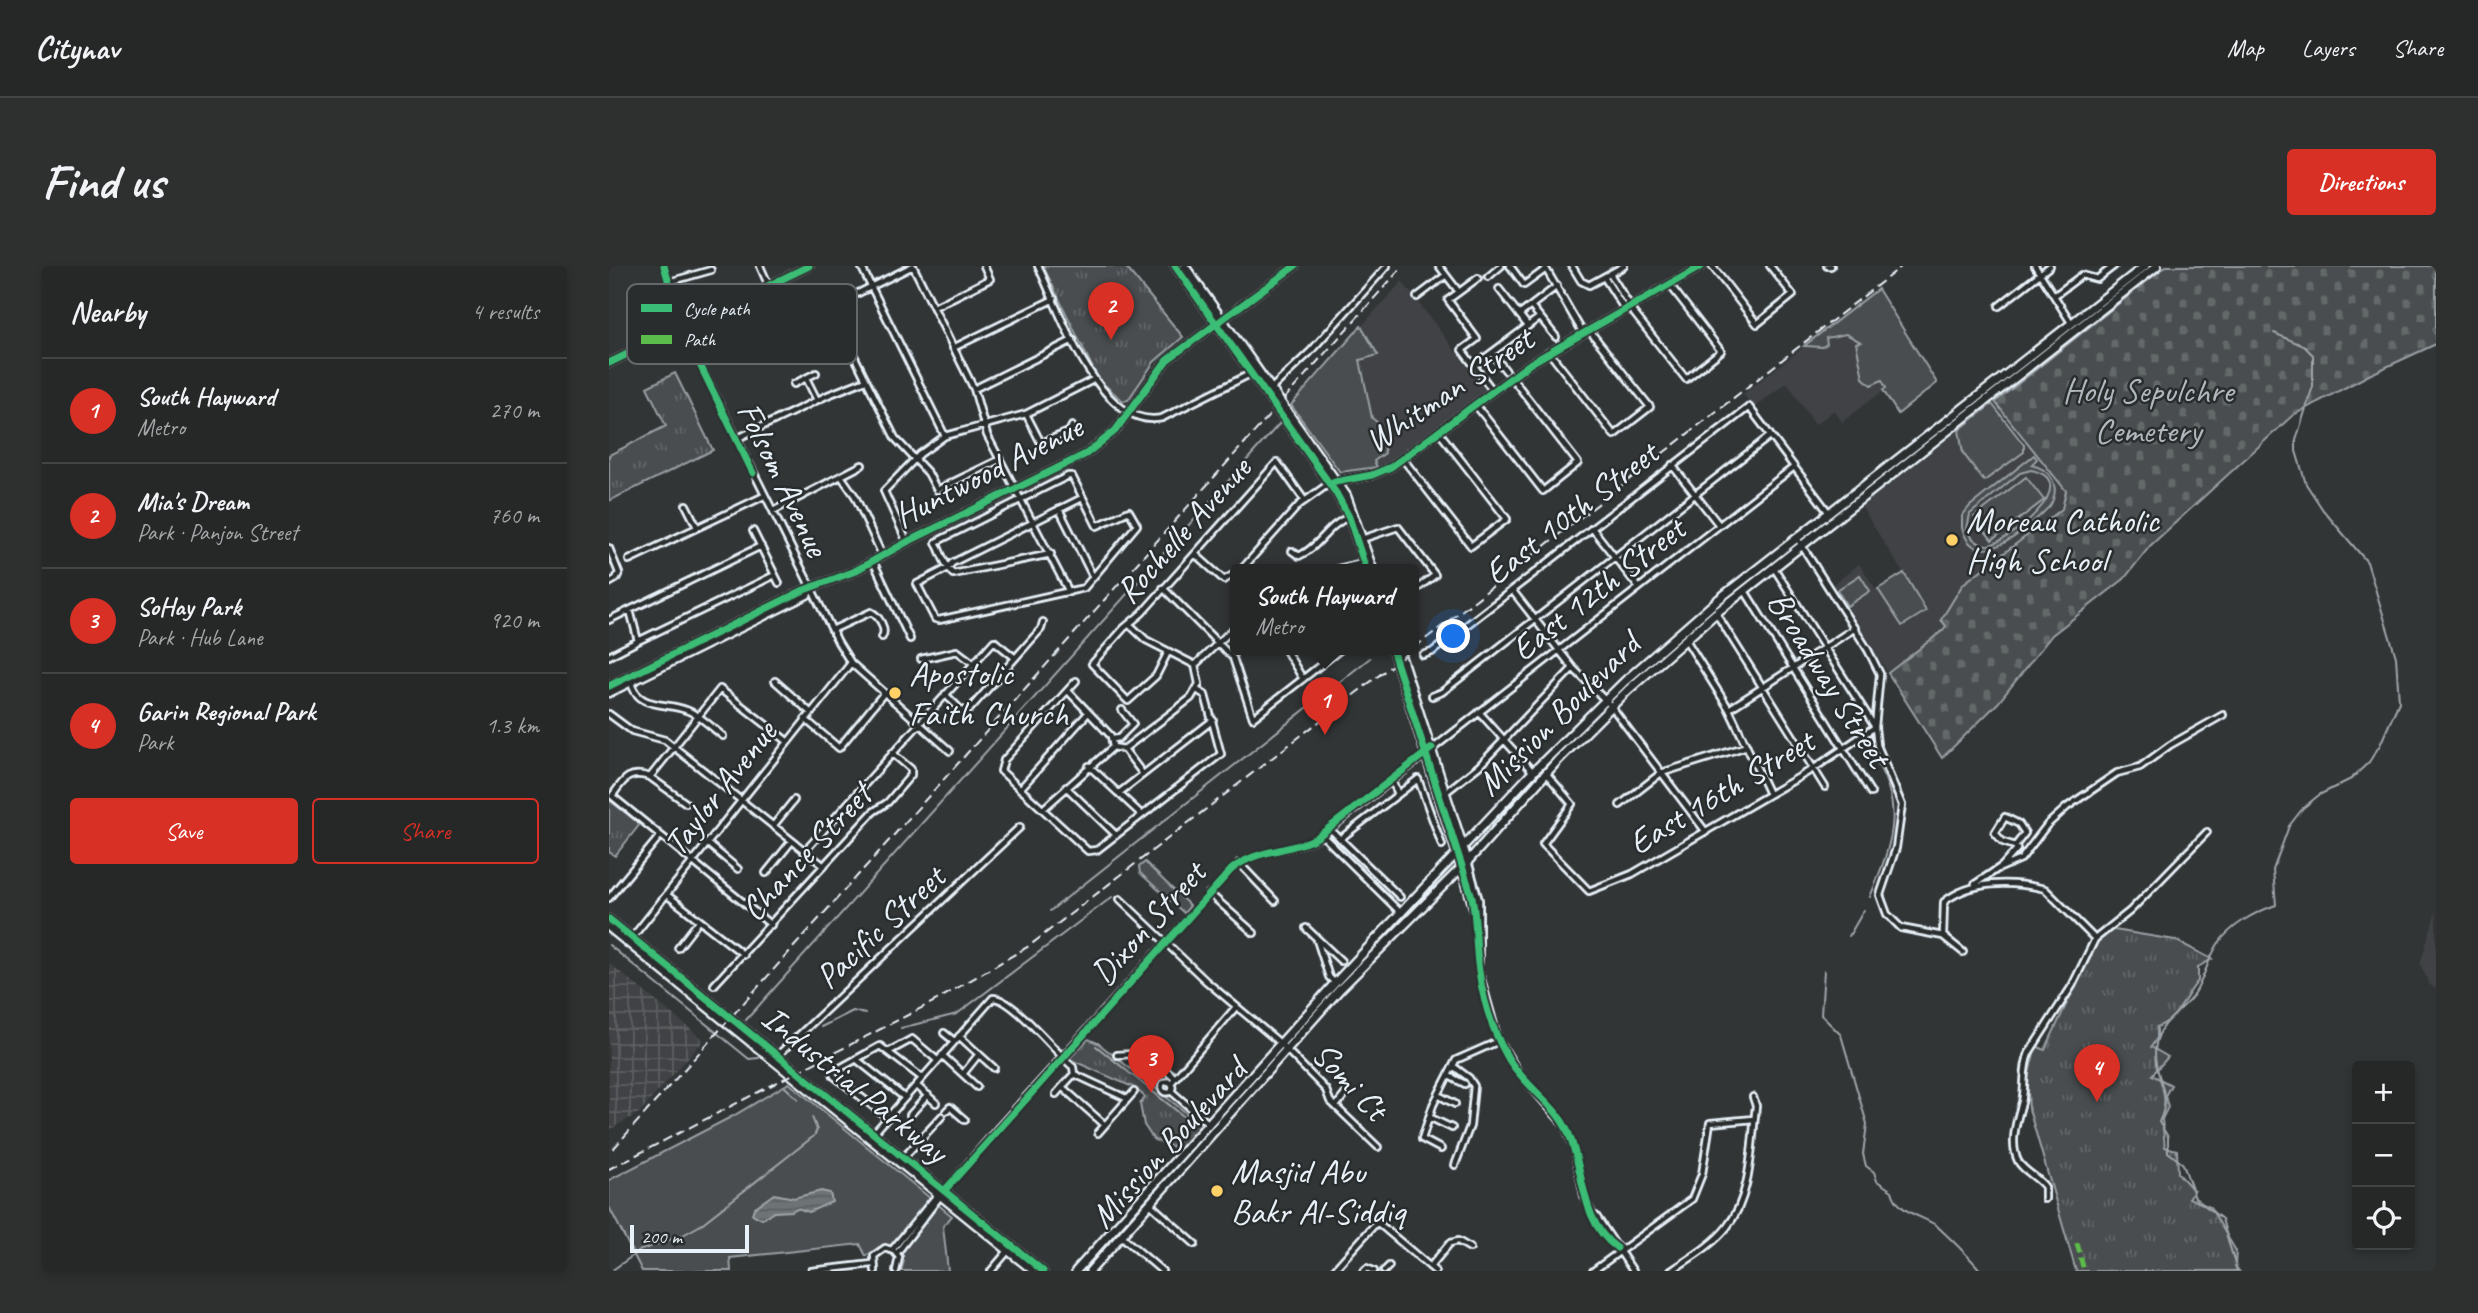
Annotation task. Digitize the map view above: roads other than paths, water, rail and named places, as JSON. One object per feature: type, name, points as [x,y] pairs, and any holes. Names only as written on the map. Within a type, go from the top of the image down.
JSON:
[{"type":"main road","points":[[772,284],[809,266]]},
{"type":"main road","points":[[1175,266],[1272,388],[1279,405]]},
{"type":"main road","points":[[1185,266],[1252,373],[1279,405],[1351,504],[1367,564]]},
{"type":"main road","name":"Huntwood Avenue","points":[[609,686],[873,561],[1095,448],[1115,431],[1167,360],[1295,266]]},
{"type":"main road","name":"Whitman Street","points":[[1333,482],[1379,473],[1403,459],[1511,377],[1549,352],[1702,266]]},
{"type":"main road","name":"Mission Boulevard","points":[[1076,1271],[1335,983],[1605,700],[1700,614],[2144,266]]},
{"type":"main road","name":"Mission Boulevard","points":[[1090,1271],[1341,989],[1468,861],[1546,773],[1611,706],[1716,613],[1964,421],[2157,266]]},
{"type":"main road","points":[[609,363],[627,354]]},
{"type":"main road","points":[[1964,421],[1976,400]]},
{"type":"main road","points":[[1333,482],[1360,539]]},
{"type":"main road","points":[[1856,492],[1861,500]]},
{"type":"main road","name":"Huntwood Avenue","points":[[609,693],[807,595],[811,589]]},
{"type":"main road","points":[[1394,655],[1446,792],[1461,850],[1461,868]]},
{"type":"main road","points":[[1401,655],[1446,817],[1468,861]]},
{"type":"main road","points":[[609,919],[630,940]]},
{"type":"main road","points":[[609,928],[630,940]]},
{"type":"main road","name":"Industrial Parkway","points":[[630,940],[1033,1271]]},
{"type":"main road","name":"Industrial Parkway","points":[[774,1059],[875,1132],[1043,1271]]},
{"type":"street","name":"Folsom Avenue","points":[[664,266],[669,282]]},
{"type":"street","points":[[760,266],[767,284]]},
{"type":"street","points":[[861,266],[945,436]]},
{"type":"street","points":[[857,294],[913,266],[974,389],[999,460],[1022,498],[1069,592]]},
{"type":"street","points":[[933,307],[990,278],[984,266]]},
{"type":"street","points":[[1038,266],[1093,380],[1102,392],[1131,411],[1151,420],[1161,418],[1252,373]]},
{"type":"street","points":[[1272,388],[1311,352],[1387,266]]},
{"type":"street","points":[[1439,266],[1459,292]]},
{"type":"street","points":[[1488,276],[1501,266]]},
{"type":"street","points":[[1510,266],[1524,285],[1546,269],[1586,331],[1650,407],[1614,435],[1549,352]]},
{"type":"street","points":[[1572,266],[1585,285],[1624,266]]},
{"type":"street","points":[[1712,266],[1757,324],[1793,295],[1770,266]]},
{"type":"street","points":[[2035,266],[2077,331]]},
{"type":"street","points":[[1999,306],[2050,266]]},
{"type":"street","points":[[2054,296],[2082,275],[2097,279],[2114,266]]},
{"type":"street","points":[[669,282],[711,271]]},
{"type":"street","points":[[1417,297],[1446,275]]},
{"type":"street","points":[[1607,275],[1628,308],[1686,379],[1721,351],[1670,285]]},
{"type":"street","points":[[1478,278],[1448,300],[1477,339],[1462,350],[1493,391]]},
{"type":"street","points":[[1519,315],[1556,286]]},
{"type":"street","points":[[1500,289],[1528,326]]},
{"type":"street","points":[[953,348],[1054,299]]},
{"type":"street","points":[[1531,306],[1556,337]]},
{"type":"street","points":[[1474,366],[1540,317]]},
{"type":"street","points":[[974,389],[1073,341]]},
{"type":"street","points":[[1492,353],[1506,370]]},
{"type":"street","points":[[857,362],[895,438],[915,459],[937,490],[999,460]]},
{"type":"street","name":"Folsom Avenue","points":[[700,364],[811,589],[851,663],[950,751]]},
{"type":"street","points":[[794,384],[816,373]]},
{"type":"street","points":[[1475,404],[1543,491],[1578,463],[1511,377]]},
{"type":"street","points":[[806,378],[817,400]]},
{"type":"street","points":[[736,439],[866,380]]},
{"type":"street","points":[[907,542],[884,491],[915,459],[945,436],[1026,414],[1093,380]]},
{"type":"street","name":"East 10th Street","points":[[1423,655],[1433,652],[1748,407],[1770,436]]},
{"type":"street","points":[[1026,414],[1041,443],[1069,432],[1072,426]]},
{"type":"street","points":[[1403,459],[1471,546],[1507,519],[1439,432]]},
{"type":"street","points":[[1432,695],[1442,692],[1770,436],[1829,513]]},
{"type":"street","name":"Rochelle Avenue","points":[[1168,652],[1156,676],[1128,701],[1092,664],[1124,628],[1131,625],[1277,462],[1304,501]]},
{"type":"street","points":[[773,511],[862,465]]},
{"type":"street","points":[[1672,465],[1719,525]]},
{"type":"street","name":"East 12th Street","points":[[1429,751],[1794,467]]},
{"type":"street","points":[[841,476],[855,496],[882,555]]},
{"type":"street","points":[[1051,554],[953,574],[948,568],[936,542],[1072,476],[1100,527],[1129,511],[1137,528],[1084,588],[1069,592],[935,619],[917,584],[948,568],[952,563],[1082,498]]},
{"type":"street","points":[[1247,564],[1304,501],[1333,482]]},
{"type":"street","points":[[629,560],[764,496]]},
{"type":"street","points":[[686,505],[697,527]]},
{"type":"street","points":[[1059,509],[1093,576]]},
{"type":"street","points":[[1292,551],[1300,556],[1314,548],[1335,523],[1349,517]]},
{"type":"street","points":[[1360,539],[1398,527],[1435,575],[1419,587]]},
{"type":"street","points":[[1592,528],[1639,588]]},
{"type":"street","points":[[753,531],[779,583]]},
{"type":"street","points":[[1797,538],[1855,628],[1880,674],[1875,727],[1877,745],[1902,805],[1896,848],[1880,895],[1887,914],[1901,928],[1943,936],[1963,952]]},
{"type":"street","points":[[609,620],[761,546]]},
{"type":"street","points":[[609,548],[619,573],[616,579],[609,583]]},
{"type":"street","points":[[1195,554],[1224,580],[1230,576]]},
{"type":"street","points":[[873,561],[910,639]]},
{"type":"street","points":[[1774,568],[1875,727]]},
{"type":"street","points":[[609,656],[775,575]]},
{"type":"street","points":[[1163,588],[1219,641],[1237,667],[1253,718],[1333,655]]},
{"type":"street","points":[[1512,590],[1573,668],[1611,706],[1706,832]]},
{"type":"street","name":"Broadway Street","points":[[1744,591],[1871,793]]},
{"type":"street","points":[[630,610],[638,641]]},
{"type":"street","points":[[832,630],[871,612],[877,615],[883,627],[882,637]]},
{"type":"street","points":[[1716,613],[1825,787]]},
{"type":"street","points":[[945,694],[962,711],[969,710],[1041,629],[1043,622]]},
{"type":"street","points":[[1124,749],[1197,690],[1199,679],[1195,665],[1146,640],[1131,625]]},
{"type":"street","points":[[1729,709],[1855,628]]},
{"type":"street","points":[[1195,665],[1230,631]]},
{"type":"street","points":[[1685,639],[1729,709],[1769,794]]},
{"type":"street","points":[[804,852],[993,641],[1014,657]]},
{"type":"street","points":[[921,659],[957,651],[973,663]]},
{"type":"street","points":[[1289,655],[1303,679]]},
{"type":"street","name":"Taylor Avenue","points":[[630,940],[851,663]]},
{"type":"street","points":[[1446,792],[1475,770],[1573,668]]},
{"type":"street","points":[[775,681],[810,712]]},
{"type":"street","points":[[1076,681],[1004,760],[1001,771],[1088,851],[1097,850],[1221,754],[1205,695],[1197,690]]},
{"type":"street","points":[[631,682],[636,696],[647,702],[686,710],[723,736]]},
{"type":"street","points":[[650,776],[720,689],[787,741]]},
{"type":"street","points":[[1067,691],[1113,739],[1113,747]]},
{"type":"street","points":[[805,719],[839,748],[884,693]]},
{"type":"street","points":[[1113,739],[1119,738],[1133,724],[1122,710]]},
{"type":"street","points":[[1479,712],[1534,772]]},
{"type":"street","points":[[1020,789],[1089,713]]},
{"type":"street","points":[[609,714],[611,722],[632,732],[665,740],[824,866]]},
{"type":"street","points":[[1998,869],[2021,859],[2047,825],[2067,807],[2117,773],[2140,768],[2170,744],[2223,715]]},
{"type":"street","points":[[1119,793],[1213,720]]},
{"type":"street","name":"East 16th Street","points":[[1546,773],[1572,804],[1543,844],[1589,891],[1632,874],[1706,832],[1813,769],[1875,727]]},
{"type":"street","points":[[1620,805],[1661,773],[1747,746]]},
{"type":"street","points":[[1043,809],[1113,747],[1124,749],[1143,774]]},
{"type":"street","name":"Dixon Street","points":[[872,1264],[879,1250],[894,1252],[939,1196],[1209,893],[1239,863],[1261,852],[1297,846],[1322,835],[1429,751]]},
{"type":"street","name":"Chance Street","points":[[715,985],[911,775],[911,769],[892,753]]},
{"type":"street","points":[[1089,766],[1142,815]]},
{"type":"street","points":[[686,803],[650,776],[635,772],[626,776],[612,796],[771,925]]},
{"type":"street","points":[[1340,839],[1418,779],[1442,845]]},
{"type":"street","points":[[1392,781],[1400,793]]},
{"type":"street","points":[[1066,788],[1116,835]]},
{"type":"street","points":[[773,826],[794,800]]},
{"type":"street","points":[[1434,821],[1446,817]]},
{"type":"street","points":[[1943,936],[1944,902],[2014,856],[2017,849],[2015,846],[2026,832],[2014,820],[2005,817],[1995,833],[2003,842],[2015,846]]},
{"type":"street","name":"Pacific Street","points":[[774,1059],[1020,827]]},
{"type":"street","points":[[1330,829],[1400,898]]},
{"type":"street","points":[[2046,1199],[2045,1187],[2017,1159],[2015,1118],[2022,1100],[2024,1065],[2095,939],[2130,911],[2207,832]]},
{"type":"street","points":[[1322,835],[1401,914]]},
{"type":"street","points":[[609,898],[660,836]]},
{"type":"street","points":[[766,873],[791,842]]},
{"type":"street","points":[[707,843],[738,869]]},
{"type":"street","points":[[1468,861],[1478,894],[1479,971],[1499,1041],[1519,1073],[1565,1126],[1574,1149],[1580,1186],[1593,1213],[1633,1271]]},
{"type":"street","points":[[1239,863],[1275,901]]},
{"type":"street","points":[[1461,868],[1478,926]]},
{"type":"street","points":[[1971,886],[2045,889],[2095,939]]},
{"type":"street","points":[[1209,893],[1254,933]]},
{"type":"street","points":[[667,895],[744,954]]},
{"type":"street","name":"Somi Ct","points":[[1120,900],[1236,1007],[1280,1043],[1327,1090],[1336,1106],[1378,1147]]},
{"type":"street","points":[[678,948],[699,921]]},
{"type":"street","points":[[1305,928],[1342,961]]},
{"type":"street","points":[[1316,937],[1329,977],[1335,983]]},
{"type":"street","points":[[875,1132],[989,1000],[1000,999],[1073,1067],[1073,1074],[1056,1094]]},
{"type":"street","points":[[1209,1124],[1171,1091],[1166,1092],[1161,1087],[1172,1080],[1236,1007]]},
{"type":"street","points":[[944,1033],[954,1041]]},
{"type":"street","points":[[959,1036],[994,1068]]},
{"type":"street","points":[[888,1052],[912,1039],[937,1060]]},
{"type":"street","points":[[1441,1149],[1422,1139],[1429,1117],[1453,1066],[1459,1057],[1499,1041]]},
{"type":"street","points":[[888,1118],[833,1073],[878,1047],[922,1078]]},
{"type":"street","points":[[1117,1055],[1148,1053],[1172,1080],[1171,1091]]},
{"type":"street","points":[[942,1055],[977,1087]]},
{"type":"street","points":[[963,1074],[979,1055]]},
{"type":"street","points":[[856,1059],[905,1098]]},
{"type":"street","points":[[1453,1066],[1472,1080],[1474,1086],[1470,1126],[1455,1165]]},
{"type":"street","points":[[1073,1074],[1128,1099]]},
{"type":"street","points":[[1448,1076],[1465,1084]]},
{"type":"street","points":[[916,1085],[936,1103]]},
{"type":"street","points":[[1062,1087],[1105,1125]]},
{"type":"street","points":[[1336,1106],[1347,1091]]},
{"type":"street","points":[[1098,1133],[1135,1092]]},
{"type":"street","points":[[910,1115],[927,1095]]},
{"type":"street","points":[[1440,1096],[1455,1104]]},
{"type":"street","points":[[1671,1271],[1719,1236],[1737,1212],[1748,1170],[1754,1119],[1753,1097]]},
{"type":"street","points":[[946,1111],[950,1107],[965,1120]]},
{"type":"street","points":[[905,1156],[942,1116]]},
{"type":"street","points":[[1429,1117],[1452,1128]]},
{"type":"street","points":[[1593,1271],[1619,1250],[1686,1206],[1696,1194],[1710,1123],[1754,1119]]},
{"type":"street","points":[[1150,1204],[1195,1244]]},
{"type":"street","points":[[1333,1271],[1377,1222],[1433,1269],[1450,1243],[1458,1241],[1470,1248]]},
{"type":"street","points":[[1120,1236],[1162,1271]]},
{"type":"street","points":[[991,1271],[1008,1251]]},
{"type":"street","points":[[894,1252],[900,1263],[896,1271]]},
{"type":"street","points":[[811,1271],[872,1264],[875,1271]]},
{"type":"street","points":[[1384,1271],[1389,1266]]},
{"type":"street","points":[[1364,1271],[1367,1268],[1374,1271]]},
{"type":"waterway","points":[[2237,1271],[2222,1219],[2195,1198],[2183,1164],[2168,1152],[2168,1137],[2159,1122],[2164,1101],[2155,1055],[2158,1036],[2195,993],[2223,937],[2244,920],[2276,905],[2273,870],[2289,826],[2303,808],[2319,795],[2351,779],[2369,762],[2380,745],[2399,702],[2396,657],[2367,562],[2323,510],[2306,484],[2296,451],[2296,440],[2313,386],[2313,355],[2304,346],[2274,333]]},
{"type":"waterway","points":[[746,1020],[1280,423]]},
{"type":"waterway","points":[[1050,911],[1370,658]]},
{"type":"waterway","points":[[1870,897],[1885,857],[1893,821],[1888,786],[1867,747],[1871,738]]},
{"type":"waterway","points":[[901,1028],[957,1014],[1112,897]]},
{"type":"waterway","points":[[1849,936],[1864,910]]},
{"type":"waterway","points":[[609,945],[749,1059],[759,1058]]},
{"type":"waterway","points":[[1824,970],[1821,1015],[1841,1035],[1867,1124],[1863,1154],[1866,1166],[1874,1172],[1877,1181],[1892,1191],[1900,1205],[1938,1227],[1981,1271]]},
{"type":"waterway","points":[[821,1027],[853,1011],[865,1014]]},
{"type":"waterway","points":[[1096,1046],[1193,1124]]},
{"type":"waterway","points":[[785,1087],[798,1099]]},
{"type":"waterway","points":[[611,1271],[641,1250],[683,1235],[699,1226],[814,1136],[817,1130],[812,1117]]},
{"type":"railway","points":[[613,1149],[1403,266]]},
{"type":"railway","points":[[1419,644],[1902,266]]},
{"type":"railway","points":[[609,1169],[935,1001],[1029,946],[1405,655]]},
{"type":"place","name":"Mia's Dream","points":[[1111,340]]},
{"type":"place","name":"Moreau Catholic High School","points":[[1952,540]]},
{"type":"place","name":"Apostolic Faith Church","points":[[895,693]]},
{"type":"place","name":"South Hayward","points":[[1325,735]]},
{"type":"place","name":"SoHay Park","points":[[1151,1093]]},
{"type":"place","name":"Garin Regional Park","points":[[2097,1102]]},
{"type":"place","name":"Masjid Abu Bakr Al-Siddiq","points":[[1217,1191]]},
{"type":"park label","name":"Holy Sepulchre Cemetery","points":[[2148,410]]}]
